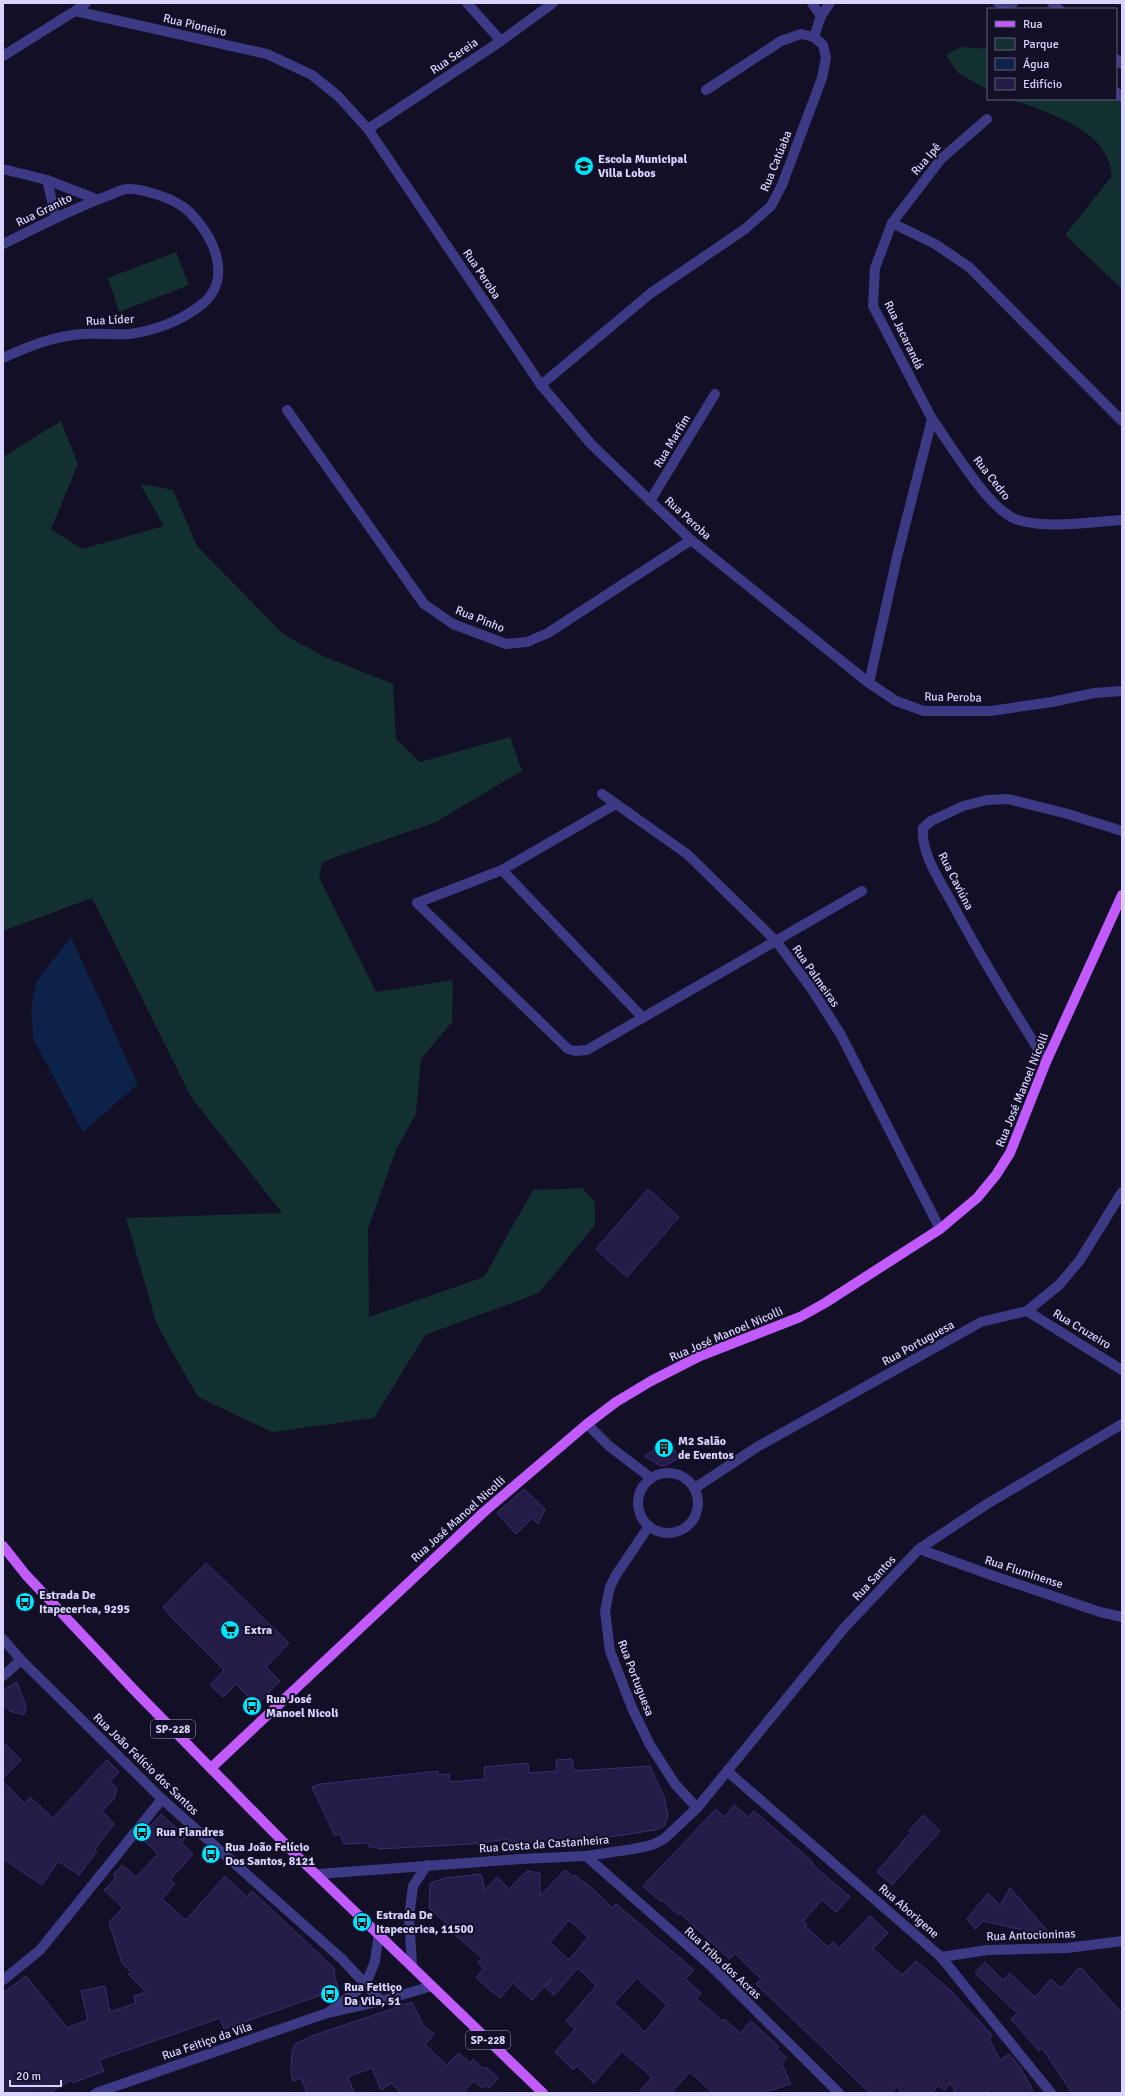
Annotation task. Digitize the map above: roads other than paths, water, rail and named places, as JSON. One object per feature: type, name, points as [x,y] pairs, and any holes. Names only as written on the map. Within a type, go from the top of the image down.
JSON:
[{"type":"main road","name":"Rua José Manoel Nicolli","points":[[211,1768],[485,1511],[587,1424],[616,1402],[700,1356],[800,1317],[825,1303],[940,1229],[977,1198],[996,1175],[1010,1153],[1046,1062],[1122,895]]},
{"type":"main road","name":"SP-228","points":[[3,1546],[48,1599],[295,1854],[318,1874],[543,2093]]},
{"type":"street","points":[[3,56],[86,3]]},
{"type":"street","points":[[467,3],[501,41]]},
{"type":"street","name":"Rua Sereia","points":[[368,130],[501,41],[553,3]]},
{"type":"street","points":[[812,3],[821,16]]},
{"type":"street","points":[[706,90],[781,41],[801,34],[814,37],[821,16],[830,3]]},
{"type":"street","points":[[998,3],[1013,3]]},
{"type":"street","name":"Rua Pioneiro","points":[[75,11],[267,54],[312,75],[338,96],[368,130]]},
{"type":"street","name":"Rua Catúaba","points":[[541,385],[650,293],[745,229],[771,206],[782,185],[822,78],[826,58],[823,45],[814,37]]},
{"type":"street","name":"Rua Ipê","points":[[892,223],[941,159],[987,119]]},
{"type":"street","name":"Rua Peroba","points":[[368,130],[541,385],[591,444],[691,540],[870,683],[896,701],[924,712],[991,711],[1052,702],[1094,693],[1122,691]]},
{"type":"street","points":[[3,169],[47,180],[96,200]]},
{"type":"street","points":[[47,180],[56,218]]},
{"type":"street","name":"Rua Líder","points":[[3,358],[43,340],[83,334],[129,334],[158,327],[184,317],[202,304],[215,288],[220,274],[216,253],[204,229],[186,209],[157,194],[126,189],[96,200]]},
{"type":"street","name":"Rua Granito","points":[[3,244],[96,200]]},
{"type":"street","points":[[892,223],[935,244],[969,266],[1122,420]]},
{"type":"street","name":"Rua Jacarandá","points":[[892,223],[875,268],[873,306],[932,419]]},
{"type":"street","name":"Rua Marfim","points":[[650,501],[715,394]]},
{"type":"street","name":"Rua Pinho","points":[[287,410],[424,604],[453,624],[506,644],[527,642],[548,633],[691,540]]},
{"type":"street","points":[[870,683],[897,557],[932,419]]},
{"type":"street","name":"Rua Cedro","points":[[932,419],[998,509],[1017,520],[1044,524],[1122,520]]},
{"type":"street","name":"Rua Palmeiras","points":[[602,794],[687,854],[776,941],[811,988],[841,1035],[940,1229]]},
{"type":"street","name":"Rua Caviúna","points":[[1046,1062],[980,956],[929,860],[923,838],[923,828],[931,821],[963,806],[987,800],[1008,799],[1068,814],[1122,831]]},
{"type":"street","points":[[616,804],[502,870],[417,903],[568,1049],[576,1051],[587,1050],[862,891]]},
{"type":"street","points":[[502,870],[644,1018]]},
{"type":"street","name":"Rua Portuguesa","points":[[695,1488],[757,1448],[981,1322],[1027,1311],[1059,1285],[1080,1260],[1122,1192]]},
{"type":"street","name":"Rua Cruzeiro","points":[[1027,1311],[1122,1370]]},
{"type":"street","points":[[587,1424],[609,1446],[651,1478]]},
{"type":"street","name":"Rua Santos","points":[[697,1808],[845,1627],[919,1549],[987,1504],[1122,1424]]},
{"type":"street","points":[[668,1473],[680,1475],[688,1480],[695,1488],[698,1497],[696,1516],[684,1529],[666,1533],[657,1531],[643,1520],[638,1502],[644,1485],[651,1478],[660,1474],[668,1473]]},
{"type":"street","name":"Rua Portuguesa","points":[[649,1526],[616,1575],[610,1587],[605,1611],[610,1652],[632,1708],[650,1745],[675,1784],[697,1808]]},
{"type":"street","name":"Rua Fluminense","points":[[919,1549],[1100,1612],[1122,1617]]},
{"type":"street","name":"Rua João Felício dos Santos","points":[[3,1639],[21,1660],[162,1799],[342,1959],[381,2001]]},
{"type":"street","points":[[3,1676],[21,1660]]},
{"type":"street","name":"Rua Aborigene","points":[[727,1771],[941,1957],[1051,2093]]},
{"type":"street","points":[[3,1980],[40,1950],[162,1799]]},
{"type":"street","name":"Rua Costa da Castanheira","points":[[318,1874],[427,1865],[586,1856],[652,1844],[664,1839],[697,1808]]},
{"type":"street","name":"Rua Tribo dos Acras","points":[[586,1856],[710,1965],[839,2093]]},
{"type":"street","points":[[412,1965],[409,1917],[414,1886],[427,1865]]},
{"type":"street","points":[[366,1984],[375,1962],[379,1933]]},
{"type":"street","name":"Rua Antocioninas","points":[[941,1957],[988,1950],[1067,1948],[1122,1941]]},
{"type":"street","name":"Rua Feitiço da Vila","points":[[327,2013],[366,1984]]},
{"type":"street","name":"Rua Feitiço da Vila","points":[[96,2093],[327,2013],[381,2001],[432,1986]]},
{"type":"water","points":[[71,937],[138,1084],[83,1132],[33,1039],[31,1007],[36,982]]},
{"type":"place","name":"Escola Municipal Villa Lobos","points":[[584,166]]},
{"type":"place","name":"M2 Salão de Eventos","points":[[664,1448]]},
{"type":"place","name":"Estrada De Itapecerica, 9295","points":[[25,1602]]},
{"type":"place","name":"Extra","points":[[230,1630]]},
{"type":"place","name":"Rua José Manoel Nicoli","points":[[252,1706]]},
{"type":"place","name":"Rua Flandres","points":[[142,1832]]},
{"type":"place","name":"Rua João Felício Dos Santos, 8121","points":[[211,1854]]},
{"type":"place","name":"Estrada De Itapecerica, 11500","points":[[362,1922]]},
{"type":"place","name":"Rua Feitiço Da Vila, 51","points":[[330,1994]]}]
